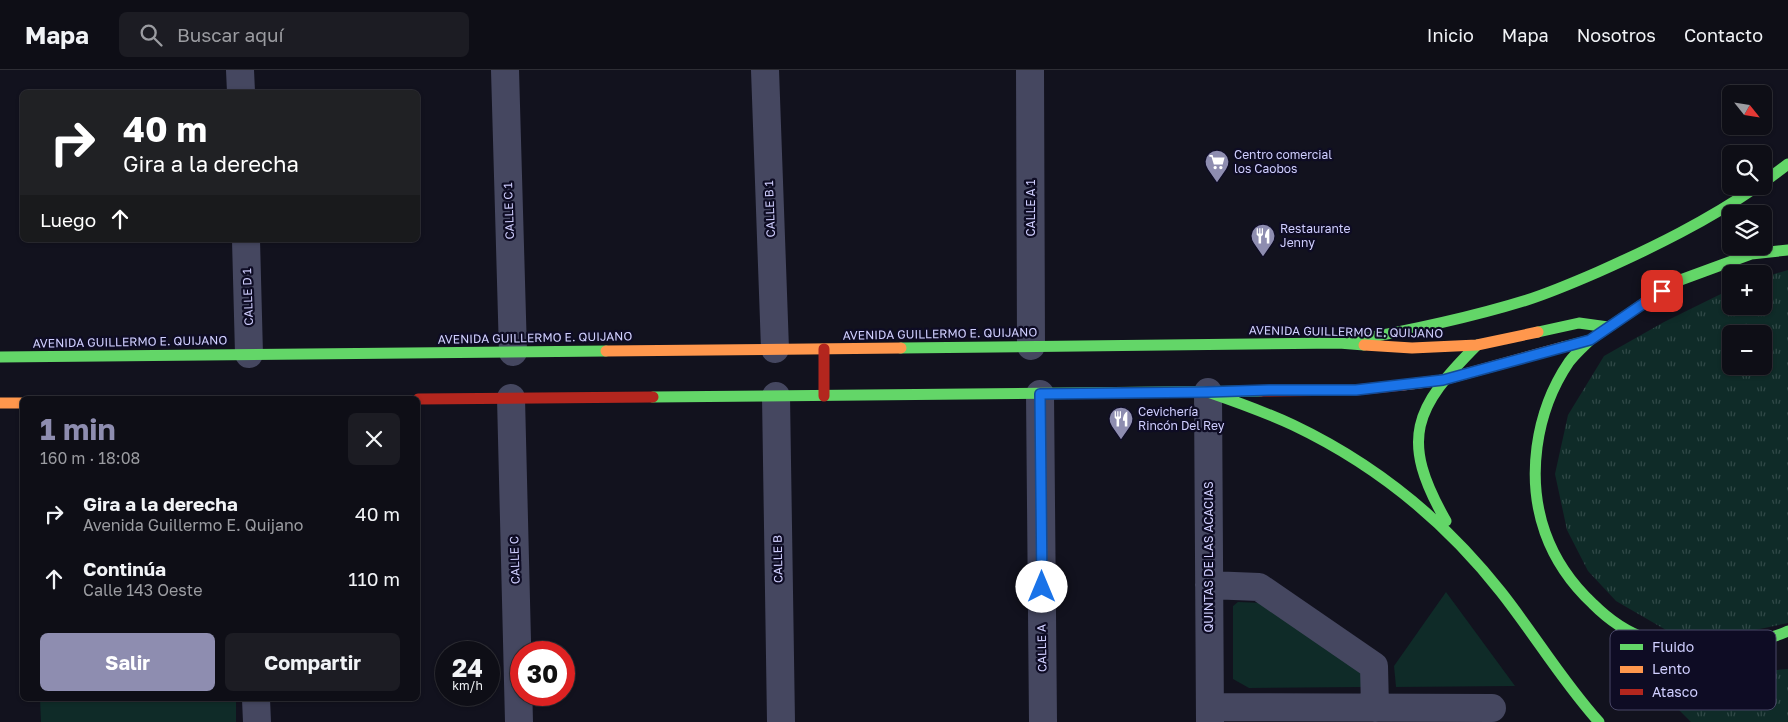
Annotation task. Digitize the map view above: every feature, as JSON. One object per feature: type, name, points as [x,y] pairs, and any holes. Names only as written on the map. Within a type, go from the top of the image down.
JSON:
[{"type":"street","points":[[240,70],[241,90]]},
{"type":"street","name":"CALLE C 1","points":[[505,70],[513,352]]},
{"type":"street","name":"CALLE B 1","points":[[765,70],[775,349]]},
{"type":"street","name":"CALLE A 1","points":[[1030,70],[1031,346]]},
{"type":"street","points":[[1772,176],[1788,164]]},
{"type":"street","points":[[1339,343],[1476,314],[1518,303],[1571,284],[1659,245],[1744,195]]},
{"type":"street","name":"CALLE D 1","points":[[246,242],[249,354]]},
{"type":"street","points":[[1628,630],[1590,604],[1573,586],[1557,563],[1546,540],[1535,489],[1535,461],[1538,436],[1546,407],[1555,385],[1567,364],[1590,340],[1675,282],[1751,254],[1788,250]]},
{"type":"street","name":"AVENIDA GUILLERMO E. QUIJANO","points":[[0,357],[1339,343],[1412,348],[1477,345],[1579,323],[1608,327]]},
{"type":"street","points":[[420,399],[1356,390],[1443,380],[1590,340]]},
{"type":"street","points":[[1458,541],[1437,506],[1424,472],[1418,447],[1419,423],[1426,407],[1443,380],[1477,345]]},
{"type":"street","points":[[824,349],[824,396]]},
{"type":"street","points":[[1208,392],[1248,404],[1338,448],[1398,487],[1422,506],[1458,541],[1500,591],[1565,683],[1598,722]]},
{"type":"street","name":"QUINTAS DE LAS ACACIAS","points":[[1208,392],[1210,714]]},
{"type":"street","name":"CALLE A","points":[[1040,394],[1043,722]]},
{"type":"street","name":"CALLE B","points":[[776,396],[781,722]]},
{"type":"street","name":"CALLE C","points":[[511,398],[519,722]]},
{"type":"street","points":[[0,403],[20,403]]},
{"type":"street","points":[[1209,585],[1259,587],[1374,666],[1375,708]]},
{"type":"street","points":[[1776,637],[1788,631]]},
{"type":"street","points":[[256,701],[257,722]]},
{"type":"street","points":[[1210,714],[1375,708],[1492,708]]},
{"type":"green space","points":[[1788,270],[1788,623],[1755,630],[1666,630],[1616,601],[1588,571],[1567,530],[1555,474],[1568,415],[1604,356],[1664,322],[1722,293],[1722,315],[1772,315],[1772,275]]},
{"type":"green space","points":[[1446,592],[1515,686],[1396,687],[1394,666]]},
{"type":"green space","points":[[1238,602],[1264,603],[1361,673],[1361,687],[1249,688],[1233,679],[1233,606]]},
{"type":"green space","points":[[1788,669],[1788,722],[1691,722],[1679,710],[1776,710],[1776,670]]},
{"type":"green space","points":[[40,701],[236,701],[236,722],[41,722]]},
{"type":"traffic: fast","points":[[1772,176],[1788,164]]},
{"type":"traffic: fast","points":[[1339,343],[1457,319],[1545,294],[1660,243],[1700,222],[1744,195]]},
{"type":"traffic: fast","points":[[1563,347],[1590,340],[1675,282],[1751,254],[1788,250]]},
{"type":"traffic: fast","points":[[1538,332],[1579,323],[1608,327]]},
{"type":"traffic: fast","points":[[1590,340],[1569,362],[1552,392],[1544,414],[1537,447],[1536,491],[1545,533],[1553,552],[1564,570],[1577,588],[1593,604],[1627,630]]},
{"type":"traffic: fast","points":[[901,348],[1339,343],[1364,345]]},
{"type":"traffic: fast","points":[[1446,521],[1431,492],[1422,468],[1419,446],[1420,426],[1427,407],[1439,388],[1477,345]]},
{"type":"traffic: fast","points":[[0,357],[606,351]]},
{"type":"traffic: fast","points":[[653,397],[1261,391]]},
{"type":"traffic: fast","points":[[1208,392],[1272,416],[1323,440],[1380,476],[1407,496],[1456,541],[1479,566],[1501,592],[1599,722]]},
{"type":"traffic: fast","points":[[1776,636],[1788,631]]},
{"type":"traffic: slow","points":[[1364,345],[1412,348],[1477,345],[1538,332]]},
{"type":"traffic: slow","points":[[1403,385],[1443,380],[1563,347]]},
{"type":"traffic: slow","points":[[606,351],[901,348]]},
{"type":"traffic: slow","points":[[0,403],[20,403]]},
{"type":"traffic: jam","points":[[824,349],[824,396]]},
{"type":"traffic: jam","points":[[1261,391],[1356,390],[1403,385]]},
{"type":"traffic: jam","points":[[420,399],[653,397]]},
{"type":"place","name":"Centro comercial los Caobos","points":[[1217,183]]},
{"type":"place","name":"Restaurante Jenny","points":[[1263,257]]},
{"type":"place","name":"Cevichería Rincón Del Rey","points":[[1121,440]]},
{"type":"route","points":[[1042,587],[1040,394],[1356,390],[1443,380],[1590,340],[1662,291]]}]
